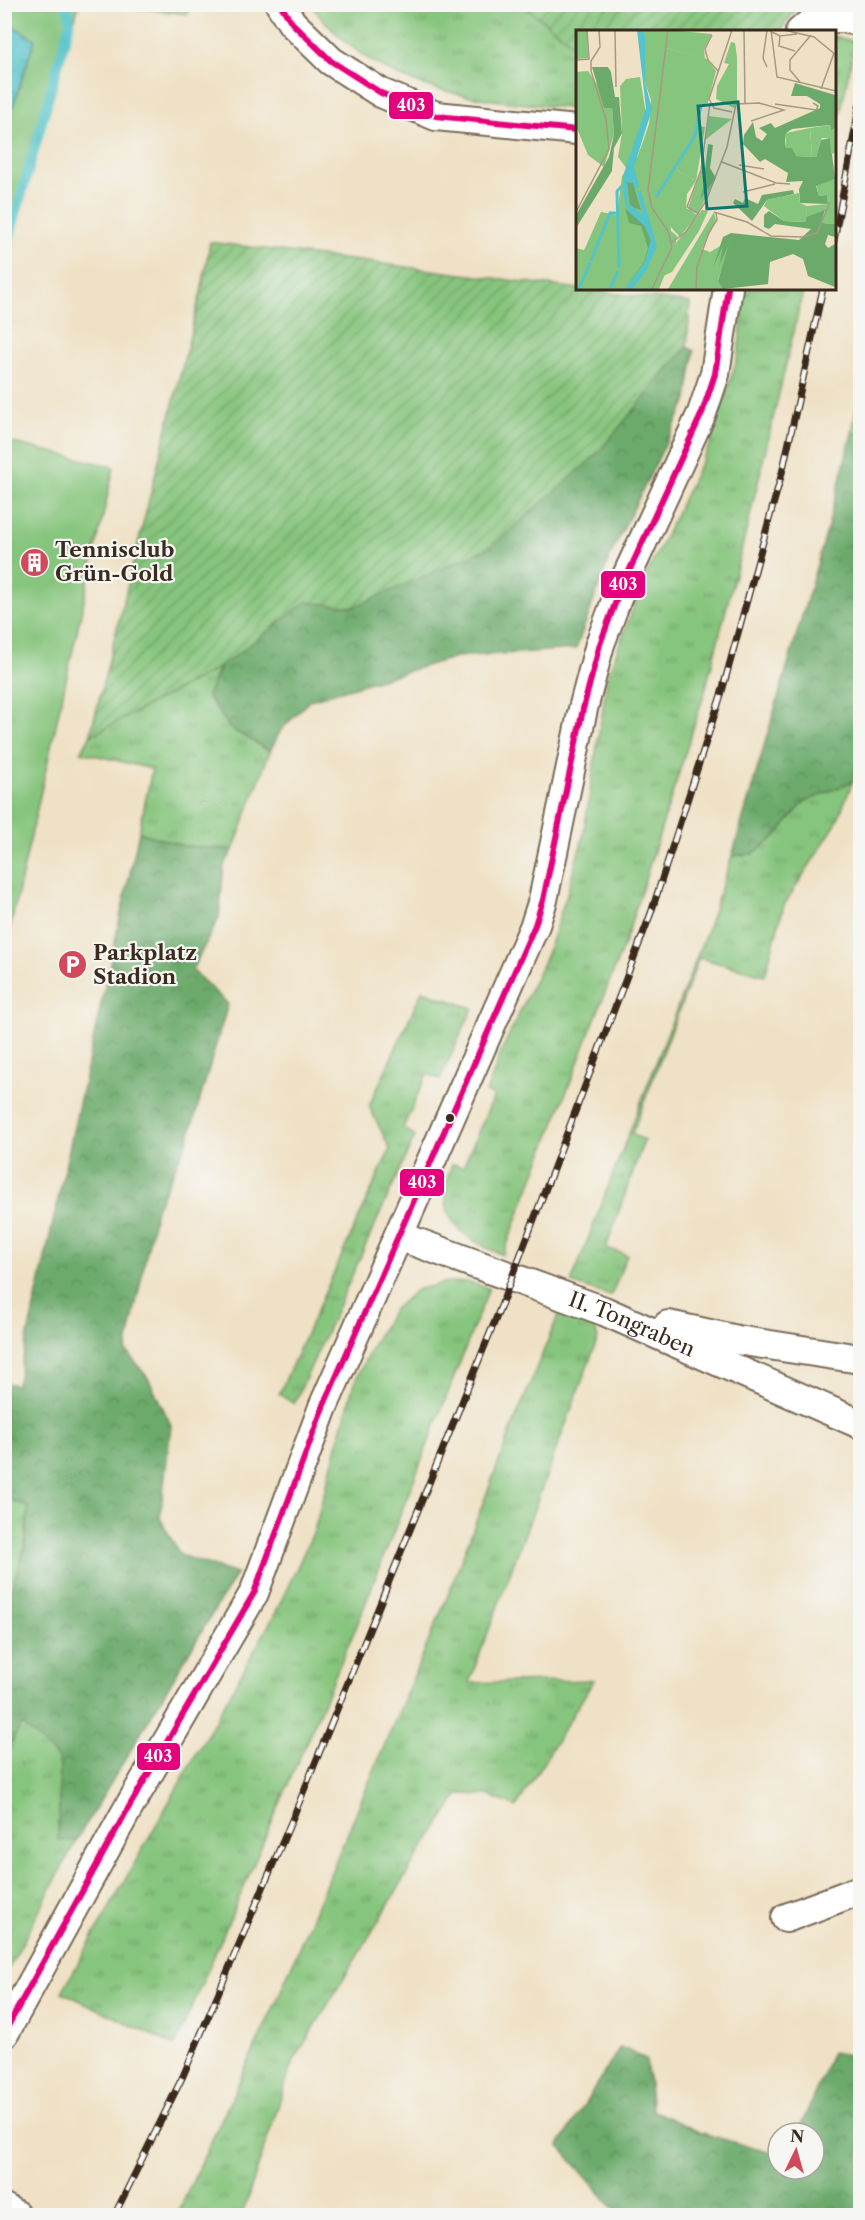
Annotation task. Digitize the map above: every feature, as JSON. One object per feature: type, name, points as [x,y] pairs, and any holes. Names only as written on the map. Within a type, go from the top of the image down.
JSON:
[{"type":"street","points":[[280,4],[292,23],[331,62],[381,93],[436,116],[576,130]]},
{"type":"street","points":[[802,30],[811,21],[835,17],[861,21]]},
{"type":"street","points":[[4,2034],[126,1812],[254,1593],[323,1407],[535,925],[543,900],[583,709],[600,644],[619,593],[702,413],[715,374],[728,290]]},
{"type":"street","name":"II. Tongraben","points":[[399,1236],[604,1311],[861,1424]]},
{"type":"street","points":[[604,1311],[737,1340],[861,1359]]},
{"type":"street","points":[[786,1918],[861,1890]]},
{"type":"street","points":[[4,2208],[17,2216]]},
{"type":"green space","points":[[189,4],[188,14],[106,5]]},
{"type":"green space","points":[[5,5],[79,5],[5,242],[5,130],[35,39],[5,22]]},
{"type":"green space","points":[[311,5],[523,5],[576,46],[576,109],[465,96],[431,87],[398,75],[367,59],[338,35]]},
{"type":"green space","points":[[523,5],[800,5],[781,30],[576,30],[576,46]]},
{"type":"green space","points":[[835,36],[855,42],[835,139]]},
{"type":"green space","points":[[210,242],[690,303],[687,347],[595,456],[492,546],[354,607],[306,602],[220,667],[90,736],[202,288]]},
{"type":"green space","points":[[745,290],[804,290],[748,524],[705,691],[626,939],[503,1255],[473,1240],[453,1222],[445,1197],[447,1182],[452,1164],[463,1167],[494,1096],[486,1092],[502,1050],[547,954],[583,837],[608,674],[644,580],[710,444],[738,356]]},
{"type":"green space","points":[[687,347],[694,351],[687,400],[610,556],[576,649],[456,657],[310,700],[281,730],[270,751],[231,729],[207,696],[220,667],[306,602],[354,607],[595,456]]},
{"type":"green space","points":[[860,389],[860,433],[852,433]]},
{"type":"green space","points":[[852,433],[860,433],[860,757],[853,781],[804,802],[775,837],[752,854],[732,856],[828,527]]},
{"type":"green space","points":[[4,441],[114,467],[5,951]]},
{"type":"green space","points":[[219,667],[208,696],[231,729],[270,751],[233,850],[184,846],[139,832],[152,769],[81,752],[90,736]]},
{"type":"green space","points":[[853,781],[836,824],[784,905],[765,975],[699,958],[632,1134],[644,1140],[606,1248],[627,1255],[611,1296],[571,1283],[705,936],[732,856],[752,854],[775,837],[804,802]]},
{"type":"green space","points":[[139,832],[184,846],[233,850],[224,866],[219,918],[192,970],[228,1004],[188,1140],[156,1209],[126,1351],[148,1378],[171,1425],[160,1518],[180,1555],[236,1574],[76,1841],[58,1840],[60,1760],[22,1724],[5,1754],[5,1608],[25,1547],[28,1507],[5,1497],[5,1383],[17,1385]]},
{"type":"green space","points":[[422,991],[473,1008],[440,1079],[427,1074],[403,1128],[415,1136],[294,1404],[279,1394],[390,1149],[369,1106]]},
{"type":"green space","points":[[448,1282],[467,1282],[489,1288],[357,1625],[175,2046],[62,1992],[275,1614],[314,1531],[354,1383],[374,1342],[393,1310],[416,1290]]},
{"type":"green space","points":[[560,1311],[593,1323],[598,1338],[469,1683],[594,1680],[516,1807],[488,1795],[459,1794],[417,1857],[292,2064],[242,2215],[177,2215],[277,2000],[446,1600],[513,1425]]},
{"type":"green space","points":[[5,1384],[144,1584],[236,1574],[76,1841],[5,1976]]},
{"type":"green space","points":[[620,2047],[646,2059],[652,2110],[699,2132],[766,2152],[766,2181],[826,2181],[826,2121],[803,2121],[832,2052],[860,2057],[860,2215],[619,2215],[559,2146]]},
{"type":"water","points":[[5,22],[35,39],[5,130]]},
{"type":"waterway","points":[[4,257],[70,22],[67,4]]},
{"type":"railway","points":[[835,235],[860,103]]},
{"type":"railway","points":[[114,2216],[183,2076],[294,1815],[499,1311],[651,913],[721,695],[783,469],[823,290]]},
{"type":"transit line","name":"403","points":[[280,4],[292,23],[331,61],[381,93],[436,116],[576,130]]},
{"type":"transit line","name":"403","points":[[4,2033],[126,1812],[254,1593],[323,1407],[535,925],[543,900],[583,709],[600,644],[619,593],[702,413],[715,374],[728,290]]},
{"type":"place","name":"Tennisclub Grün-Gold","points":[[34,562]]},
{"type":"place","name":"Parkplatz Stadion","points":[[72,965]]}]
